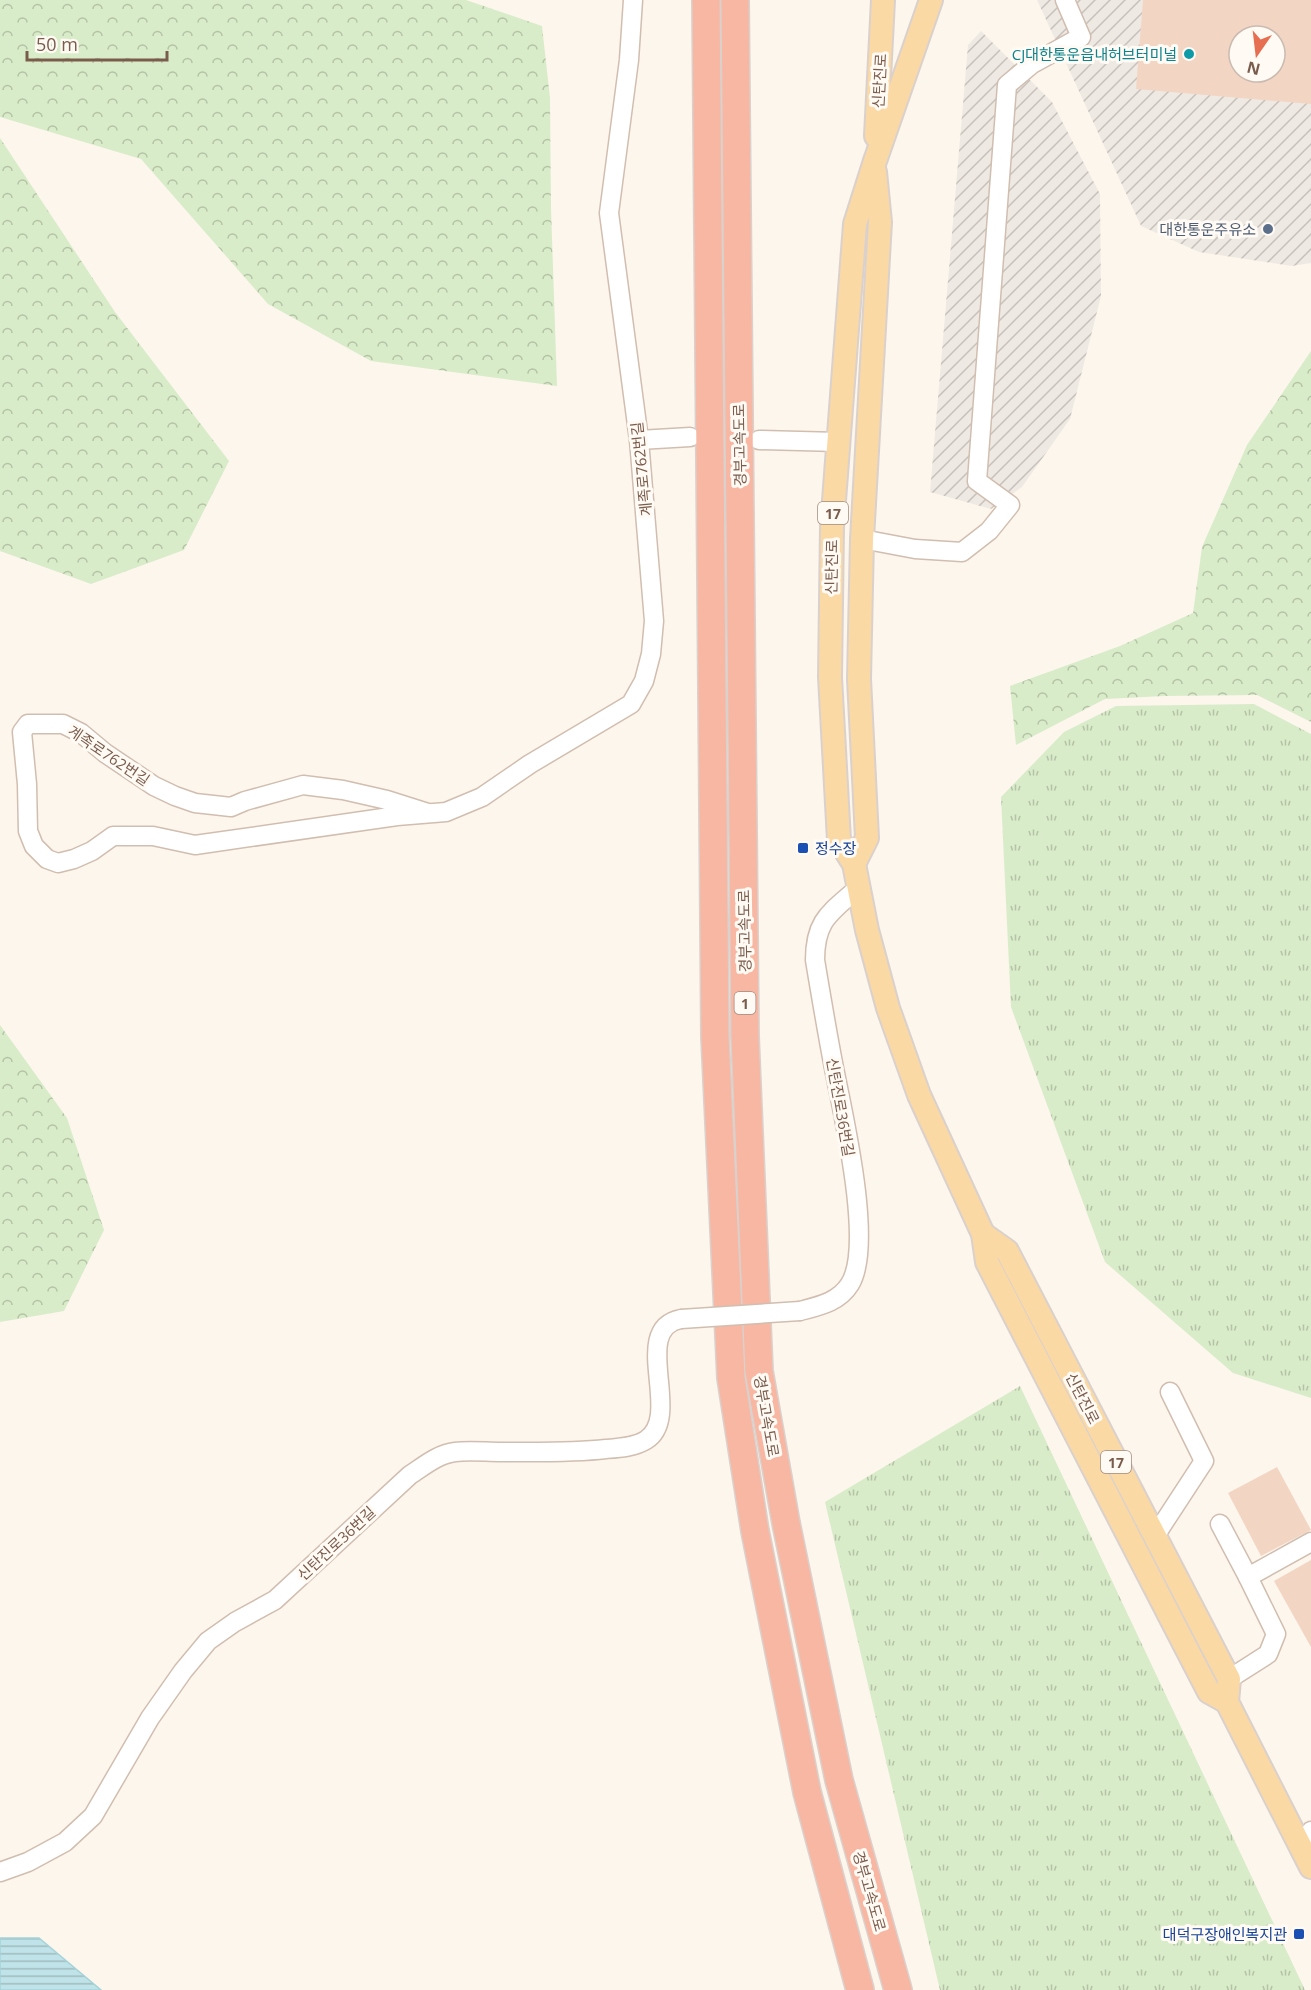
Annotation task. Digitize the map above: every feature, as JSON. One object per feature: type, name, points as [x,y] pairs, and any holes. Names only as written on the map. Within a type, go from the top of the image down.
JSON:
[{"type":"highway","name":"경부고속도로","points":[[706,0],[715,1036],[731,1378],[755,1531],[807,1792],[860,1990]]},
{"type":"highway","name":"경부고속도로","points":[[735,0],[745,1037],[759,1371],[786,1523],[839,1780],[898,1990]]},
{"type":"main road","name":"신탄진로","points":[[854,864],[867,838],[859,679],[862,539],[880,222],[874,161],[883,0]]},
{"type":"main road","points":[[874,161],[931,0]]},
{"type":"main road","name":"신탄진로","points":[[874,161],[855,224],[832,527],[830,677],[839,840],[854,864],[867,930],[888,1008],[919,1095],[982,1234],[987,1262],[1209,1692],[1228,1690]]},
{"type":"main road","name":"신탄진로","points":[[982,1234],[1007,1251],[1155,1536],[1228,1690],[1308,1848]]},
{"type":"street","name":"계족로762번길","points":[[428,813],[387,800],[343,790],[303,785],[231,807],[195,803],[154,786],[105,753],[81,733],[63,724],[28,724],[22,732],[27,784],[28,831],[34,846],[46,860],[58,863],[92,851],[113,836],[153,836],[195,845],[446,812],[482,797],[530,764],[631,704],[644,681],[651,654],[654,621],[639,440],[609,213],[633,0]]},
{"type":"street","points":[[862,539],[915,549],[962,552],[988,531],[1010,505],[977,481],[1007,86],[1032,64],[1081,38],[1065,0]]},
{"type":"street","points":[[639,440],[690,437]]},
{"type":"street","points":[[759,440],[838,442]]},
{"type":"street","name":"신탄진로36번길","points":[[0,1872],[28,1862],[64,1842],[93,1816],[150,1718],[183,1671],[208,1641],[275,1600],[410,1475],[430,1461],[454,1452],[587,1452],[624,1448],[646,1440],[657,1429],[661,1407],[657,1349],[662,1331],[671,1321],[800,1311],[823,1305],[840,1297],[851,1283],[857,1266],[858,1223],[850,1151],[814,960],[819,928],[826,917],[858,888]]},
{"type":"street","points":[[1155,1536],[1204,1461],[1170,1392]]},
{"type":"street","points":[[1220,1524],[1276,1634],[1268,1654],[1228,1690]]},
{"type":"street","points":[[1248,1577],[1311,1542]]},
{"type":"shaded area","points":[[1037,0],[1311,0],[1311,263],[1292,266],[1199,252],[1141,226]]},
{"type":"shaded area","points":[[981,31],[1052,102],[1100,194],[1101,296],[1070,419],[1022,487],[991,509],[930,492],[968,45]]},
{"type":"green space","points":[[0,0],[466,0],[542,26],[550,98],[557,386],[371,361],[268,304],[141,159],[0,117]]},
{"type":"green space","points":[[0,138],[115,312],[229,461],[184,550],[91,584],[0,551]]},
{"type":"green space","points":[[1311,351],[1311,722],[1257,695],[1105,699],[1016,745],[1010,686],[1120,646],[1193,613],[1202,547],[1247,445]]},
{"type":"green space","points":[[1254,704],[1311,734],[1311,1398],[1233,1373],[1105,1262],[1011,1007],[1001,797],[1064,732],[1116,706]]},
{"type":"green space","points":[[0,1025],[67,1118],[104,1230],[64,1311],[0,1322]]},
{"type":"green space","points":[[1020,1386],[1305,1990],[940,1990],[825,1502]]},
{"type":"water","points":[[0,1938],[39,1938],[101,1990],[0,1990]]},
{"type":"building","name":"CJ대한통운읍내허브터미널","points":[[1143,0],[1311,0],[1311,104],[1136,89]]},
{"type":"building","points":[[1277,1467],[1311,1530],[1261,1556],[1228,1493]]},
{"type":"building","points":[[1311,1560],[1311,1647],[1274,1581]]},
{"type":"place","name":"CJ대한통운읍내허브터미널","points":[[1189,54]]},
{"type":"place","name":"대한통운주유소","points":[[1268,229]]},
{"type":"place","name":"정수장","points":[[803,848]]},
{"type":"place","name":"대덕구장애인복지관","points":[[1299,1934]]}]
